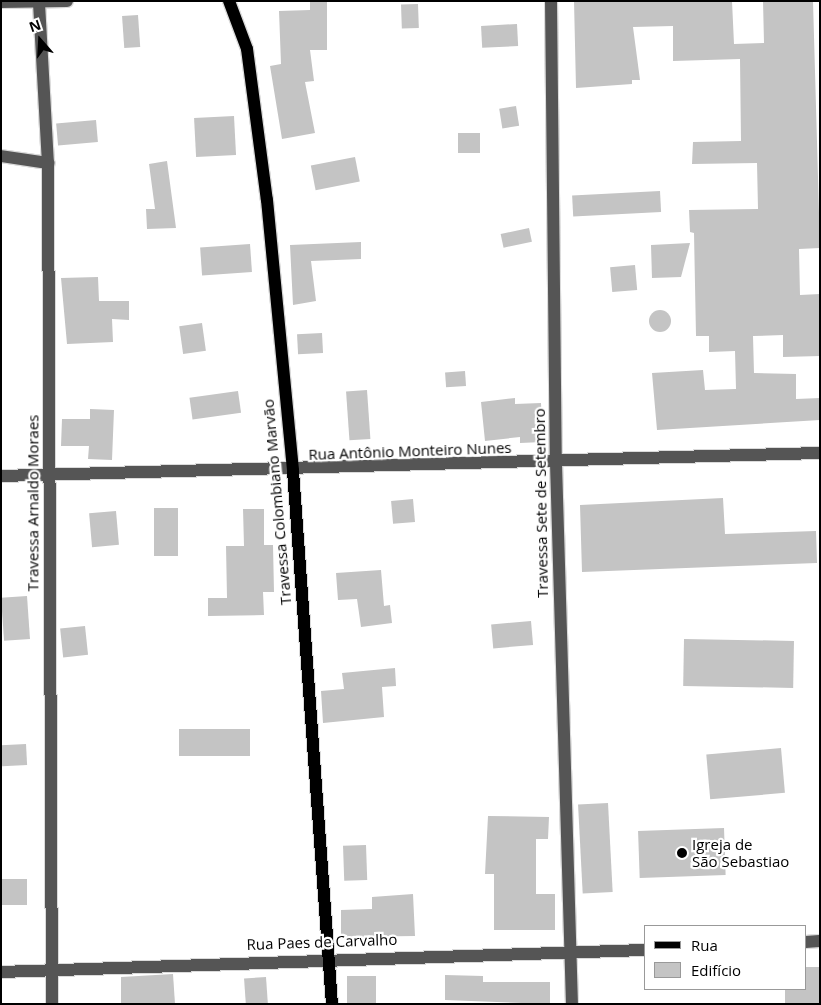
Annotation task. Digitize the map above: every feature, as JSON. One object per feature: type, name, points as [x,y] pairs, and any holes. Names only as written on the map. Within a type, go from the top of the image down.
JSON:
[{"type":"main road","name":"Travessa Colombiano Marvão","points":[[229,1],[247,49],[292,471],[326,957],[332,1004]]},
{"type":"street","points":[[1,2],[39,3],[67,1]]},
{"type":"street","name":"Travessa Sete de Setembro","points":[[551,1],[556,462],[572,1004]]},
{"type":"street","name":"Travessa Arnaldo Moraes","points":[[39,3],[48,163],[49,971],[52,1004]]},
{"type":"street","points":[[1,156],[48,163]]},
{"type":"street","name":"Rua Antônio Monteiro Nunes","points":[[1,476],[292,471],[820,453]]},
{"type":"street","points":[[806,942],[820,941]]},
{"type":"street","name":"Rua Paes de Carvalho","points":[[1,972],[326,957],[644,950]]},
{"type":"building","points":[[310,1],[327,1],[327,50],[310,50],[314,81],[305,82],[315,133],[282,139],[270,66],[281,64],[279,11],[310,10]]},
{"type":"building","points":[[574,1],[732,1],[734,44],[764,43],[763,1],[813,1],[820,248],[799,249],[800,295],[820,294],[820,356],[783,357],[783,335],[753,336],[754,373],[796,374],[796,399],[820,398],[820,420],[657,430],[652,373],[703,370],[705,390],[736,389],[735,351],[709,352],[709,336],[696,336],[694,233],[690,232],[689,210],[758,209],[757,163],[692,164],[693,142],[741,141],[740,59],[673,61],[673,26],[633,27],[640,80],[632,80],[632,84],[576,88]]},
{"type":"building","points":[[418,4],[419,28],[402,29],[401,5]]},
{"type":"building","points":[[138,15],[140,47],[124,48],[122,16]]},
{"type":"building","points":[[517,24],[518,46],[482,48],[481,26]]},
{"type":"building","points":[[516,106],[519,126],[502,128],[499,109]]},
{"type":"building","points":[[234,116],[236,155],[196,157],[194,118]]},
{"type":"building","points":[[96,120],[98,142],[58,145],[56,123]]},
{"type":"building","points":[[458,133],[480,133],[480,153],[458,153]]},
{"type":"building","points":[[355,157],[360,182],[316,190],[311,166]]},
{"type":"building","points":[[167,161],[176,228],[147,229],[146,209],[155,209],[149,164]]},
{"type":"building","points":[[660,191],[661,212],[573,217],[572,196]]},
{"type":"building","points":[[529,228],[532,242],[504,248],[501,234]]},
{"type":"building","points":[[361,242],[361,259],[311,261],[316,301],[293,305],[290,245]]},
{"type":"building","points":[[690,243],[681,277],[652,278],[651,245]]},
{"type":"building","points":[[250,244],[252,272],[202,275],[200,247]]},
{"type":"building","points":[[635,265],[637,290],[612,292],[610,267]]},
{"type":"building","points":[[98,277],[99,301],[129,301],[129,320],[112,319],[113,342],[67,344],[61,278]]},
{"type":"building","points":[[660,310],[668,313],[671,321],[668,329],[660,332],[652,329],[649,321],[652,313]]},
{"type":"building","points":[[202,323],[206,351],[183,354],[179,326]]},
{"type":"building","points":[[322,333],[323,353],[298,354],[297,334]]},
{"type":"building","points":[[465,371],[466,386],[446,387],[445,372]]},
{"type":"building","points":[[367,390],[370,439],[349,440],[346,391]]},
{"type":"building","points":[[238,391],[241,413],[193,420],[189,398]]},
{"type":"building","points":[[515,398],[515,404],[541,403],[543,442],[520,443],[520,437],[485,441],[481,402]]},
{"type":"building","points":[[90,409],[114,410],[112,460],[88,459],[89,446],[61,446],[62,419],[90,419]]},
{"type":"building","points":[[723,498],[725,534],[816,531],[817,563],[582,572],[580,505]]},
{"type":"building","points":[[413,499],[415,522],[393,524],[391,501]]},
{"type":"building","points":[[154,508],[178,508],[178,556],[154,556]]},
{"type":"building","points":[[243,509],[264,509],[264,545],[273,545],[274,592],[263,592],[264,615],[208,616],[208,598],[227,598],[226,546],[244,546]]},
{"type":"building","points":[[116,511],[119,545],[92,547],[89,513]]},
{"type":"building","points":[[381,570],[384,606],[390,605],[392,623],[361,627],[357,599],[338,600],[336,573]]},
{"type":"building","points":[[27,596],[30,639],[4,641],[1,598]]},
{"type":"building","points":[[531,621],[533,645],[493,648],[491,624]]},
{"type":"building","points":[[85,626],[88,655],[63,657],[60,629]]},
{"type":"building","points":[[684,639],[794,641],[793,688],[683,686]]},
{"type":"building","points":[[395,668],[396,686],[382,687],[384,717],[323,723],[321,691],[344,689],[342,673]]},
{"type":"building","points":[[179,729],[250,729],[250,756],[179,756]]},
{"type":"building","points":[[26,744],[27,765],[2,766],[1,745]]},
{"type":"building","points":[[781,748],[785,793],[710,799],[706,755]]},
{"type":"building","points":[[608,803],[613,892],[583,893],[578,805]]},
{"type":"building","points":[[488,816],[549,817],[548,839],[536,839],[536,894],[555,894],[555,930],[494,930],[494,874],[485,874]]},
{"type":"building","name":"Igreja de São Sebastiao","points":[[724,828],[726,875],[640,878],[638,831]]},
{"type":"building","points":[[366,845],[367,880],[344,881],[343,846]]},
{"type":"building","points":[[1,879],[27,879],[27,905],[1,905]]},
{"type":"building","points":[[413,894],[415,936],[341,937],[341,910],[372,909],[372,897]]},
{"type":"building","points":[[806,967],[820,967],[820,1003],[785,1004],[785,990],[806,990]]},
{"type":"building","points":[[173,974],[175,1004],[121,1003],[121,977]]},
{"type":"building","points":[[445,975],[483,976],[483,982],[550,982],[550,1004],[445,1000]]},
{"type":"building","points":[[347,976],[376,976],[376,1004],[347,1004]]},
{"type":"building","points":[[266,977],[268,1004],[246,1004],[244,979]]},
{"type":"place","name":"Igreja de São Sebastiao","points":[[682,853]]}]
